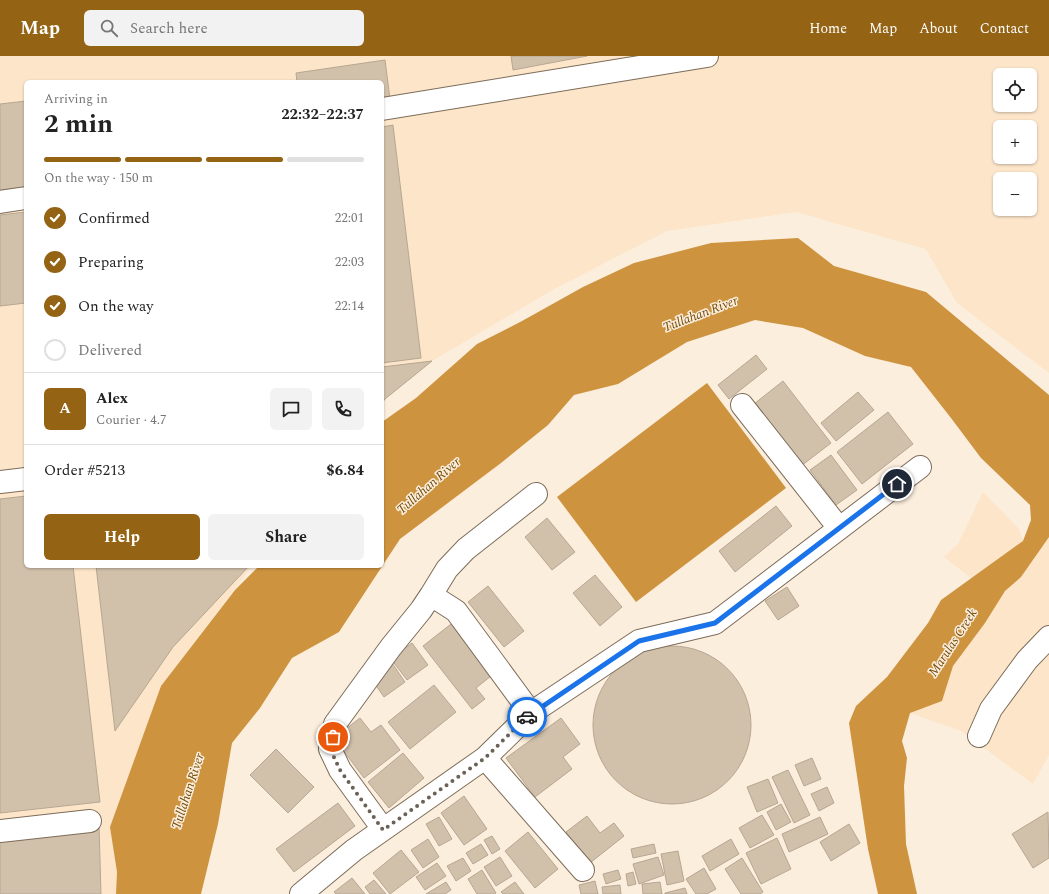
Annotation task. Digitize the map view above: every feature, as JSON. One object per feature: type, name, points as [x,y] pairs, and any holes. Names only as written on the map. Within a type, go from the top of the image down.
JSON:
[{"type":"lane","points":[[384,109],[707,56]]},
{"type":"lane","points":[[0,202],[24,198]]},
{"type":"lane","points":[[742,405],[839,528]]},
{"type":"lane","points":[[301,894],[354,850],[485,758],[531,713],[639,641],[715,623],[920,467]]},
{"type":"lane","points":[[0,482],[24,479]]},
{"type":"lane","points":[[383,830],[340,770],[330,749],[335,724],[391,647],[421,610],[446,569],[466,549],[536,494]]},
{"type":"lane","points":[[431,595],[456,611],[531,713]]},
{"type":"lane","points":[[979,736],[991,709],[1027,660],[1049,637]]},
{"type":"lane","points":[[485,758],[583,870]]},
{"type":"lane","points":[[0,831],[90,821]]},
{"type":"shaded area","points":[[0,56],[1049,56],[1049,373],[957,303],[926,249],[796,212],[667,231],[556,288],[432,361],[384,400],[384,80],[24,80],[24,568],[250,568],[161,686],[111,827],[117,872],[116,894],[0,894]]},
{"type":"shaded area","points":[[983,492],[1018,528],[1025,544],[985,589],[944,557],[958,544]]},
{"type":"shaded area","points":[[1049,537],[1049,755],[1033,784],[961,731],[910,713],[942,701],[952,666],[985,623],[1005,591],[1021,577]]},
{"type":"water","points":[[798,238],[834,266],[926,292],[1049,395],[1049,537],[1021,577],[1005,591],[985,623],[953,666],[942,701],[910,713],[902,741],[907,758],[904,786],[906,844],[917,894],[878,894],[868,849],[849,723],[856,706],[887,677],[928,623],[941,600],[1023,541],[1031,520],[1030,505],[981,458],[911,367],[865,356],[803,328],[755,320],[687,342],[618,384],[574,395],[548,425],[501,463],[400,539],[384,563],[384,421],[416,398],[477,344],[583,287],[634,263],[711,243]]},
{"type":"water","points":[[707,383],[786,488],[636,602],[557,497]]},
{"type":"water","name":"Tullahan River","points":[[257,568],[381,568],[339,632],[292,658],[260,708],[232,743],[218,824],[201,894],[116,894],[117,872],[110,827],[161,686],[235,590]]},
{"type":"building","points":[[511,56],[587,56],[513,70]]},
{"type":"building","points":[[385,60],[390,99],[384,100],[384,80],[297,80],[296,73]]},
{"type":"building","points":[[24,101],[24,187],[0,190],[0,104]]},
{"type":"building","points":[[393,125],[421,358],[384,363],[384,127]]},
{"type":"building","points":[[24,212],[24,303],[0,306],[0,215]]},
{"type":"building","points":[[756,355],[767,369],[729,399],[718,385]]},
{"type":"building","points":[[432,361],[384,400],[384,367]]},
{"type":"building","points":[[783,381],[831,443],[801,466],[754,404]]},
{"type":"building","points":[[858,392],[874,410],[836,441],[821,423]]},
{"type":"building","points":[[888,412],[913,444],[862,484],[837,452]]},
{"type":"building","points":[[831,455],[857,490],[836,505],[810,470]]},
{"type":"building","points":[[24,496],[24,568],[73,568],[100,802],[0,813],[0,499]]},
{"type":"building","points":[[776,506],[792,526],[735,572],[719,551]]},
{"type":"building","points":[[547,518],[575,552],[552,570],[525,537]]},
{"type":"building","points":[[96,568],[247,568],[173,647],[115,731]]},
{"type":"building","points":[[595,575],[622,607],[600,626],[573,593]]},
{"type":"building","points":[[488,586],[524,631],[504,647],[468,602]]},
{"type":"building","points":[[787,587],[799,606],[778,620],[765,601]]},
{"type":"building","points":[[451,624],[491,676],[476,688],[485,699],[472,709],[423,646]]},
{"type":"building","points":[[412,643],[428,665],[407,680],[391,659]]},
{"type":"building","points":[[672,646],[702,652],[728,669],[745,695],[751,725],[745,755],[728,781],[702,798],[672,804],[642,798],[616,781],[599,755],[593,725],[599,695],[616,669],[642,652]]},
{"type":"building","points":[[390,660],[405,682],[384,697],[372,680]]},
{"type":"building","points":[[434,685],[456,712],[410,749],[388,722]]},
{"type":"building","points":[[360,718],[371,732],[381,725],[400,750],[364,778],[334,738]]},
{"type":"building","points":[[561,718],[580,744],[563,757],[572,769],[535,797],[506,758]]},
{"type":"building","points":[[276,749],[314,787],[288,813],[250,775]]},
{"type":"building","points":[[403,753],[424,778],[389,808],[368,782]]},
{"type":"building","points":[[812,758],[821,779],[804,786],[795,765]]},
{"type":"building","points":[[788,770],[810,815],[794,823],[772,777]]},
{"type":"building","points":[[768,779],[778,803],[757,812],[747,787]]},
{"type":"building","points":[[827,787],[834,803],[819,811],[811,794]]},
{"type":"building","points":[[464,796],[487,829],[464,845],[441,813]]},
{"type":"building","points":[[338,803],[355,826],[294,872],[276,849]]},
{"type":"building","points":[[781,804],[791,822],[776,830],[767,812]]},
{"type":"building","points":[[1048,812],[1049,858],[1033,868],[1012,834]]},
{"type":"building","points":[[762,815],[774,835],[750,848],[739,828]]},
{"type":"building","points":[[587,816],[600,833],[614,823],[624,836],[590,863],[566,832]]},
{"type":"building","points":[[439,817],[452,839],[439,846],[426,824]]},
{"type":"building","points":[[820,817],[828,834],[789,852],[782,834]]},
{"type":"building","points":[[849,824],[860,843],[831,861],[820,842]]},
{"type":"building","points":[[99,825],[101,894],[0,894],[0,840]]},
{"type":"building","points":[[528,832],[558,869],[535,888],[505,851]]},
{"type":"building","points":[[492,836],[500,849],[492,854],[484,840]]},
{"type":"building","points":[[777,838],[791,869],[761,884],[746,853]]},
{"type":"building","points":[[428,839],[439,857],[423,868],[411,850]]},
{"type":"building","points":[[731,839],[739,854],[710,871],[702,856]]},
{"type":"building","points":[[481,844],[488,855],[473,864],[466,853]]},
{"type":"building","points":[[654,844],[656,853],[633,858],[631,849]]},
{"type":"building","points":[[401,850],[419,872],[390,894],[373,873]]},
{"type":"building","points":[[678,851],[684,881],[667,885],[661,854]]},
{"type":"building","points":[[500,857],[512,876],[496,886],[484,867]]},
{"type":"building","points":[[658,857],[664,875],[639,884],[633,864]]},
{"type":"building","points":[[463,858],[471,871],[456,881],[447,866]]},
{"type":"building","points":[[742,858],[763,892],[760,894],[741,894],[725,869]]},
{"type":"building","points":[[437,863],[446,876],[425,890],[416,877]]},
{"type":"building","points":[[704,868],[716,889],[707,894],[696,894],[686,879]]},
{"type":"building","points":[[482,870],[496,893],[477,894],[468,879]]},
{"type":"building","points":[[618,870],[621,879],[606,884],[603,874]]},
{"type":"building","points":[[633,872],[636,884],[628,886],[626,874]]},
{"type":"building","points":[[352,878],[365,894],[336,894],[334,892]]},
{"type":"building","points":[[374,880],[386,894],[370,894],[365,887]]},
{"type":"building","points":[[595,881],[598,894],[581,894],[579,885]]},
{"type":"building","points":[[446,882],[451,890],[445,894],[426,894]]},
{"type":"building","points":[[515,882],[524,894],[503,894],[501,892]]},
{"type":"building","points":[[660,882],[662,894],[643,894],[642,884]]},
{"type":"building","points":[[620,885],[621,894],[603,894],[602,887]]},
{"type":"building","points":[[685,888],[687,894],[665,894],[665,893]]},
{"type":"way so far","points":[[333,737],[330,749],[340,770],[383,830],[485,758],[527,717]]},
{"type":"route","points":[[527,717],[639,641],[715,623],[897,484]]},
{"type":"water label","name":"Marulas Creek","points":[[952,642]]}]
